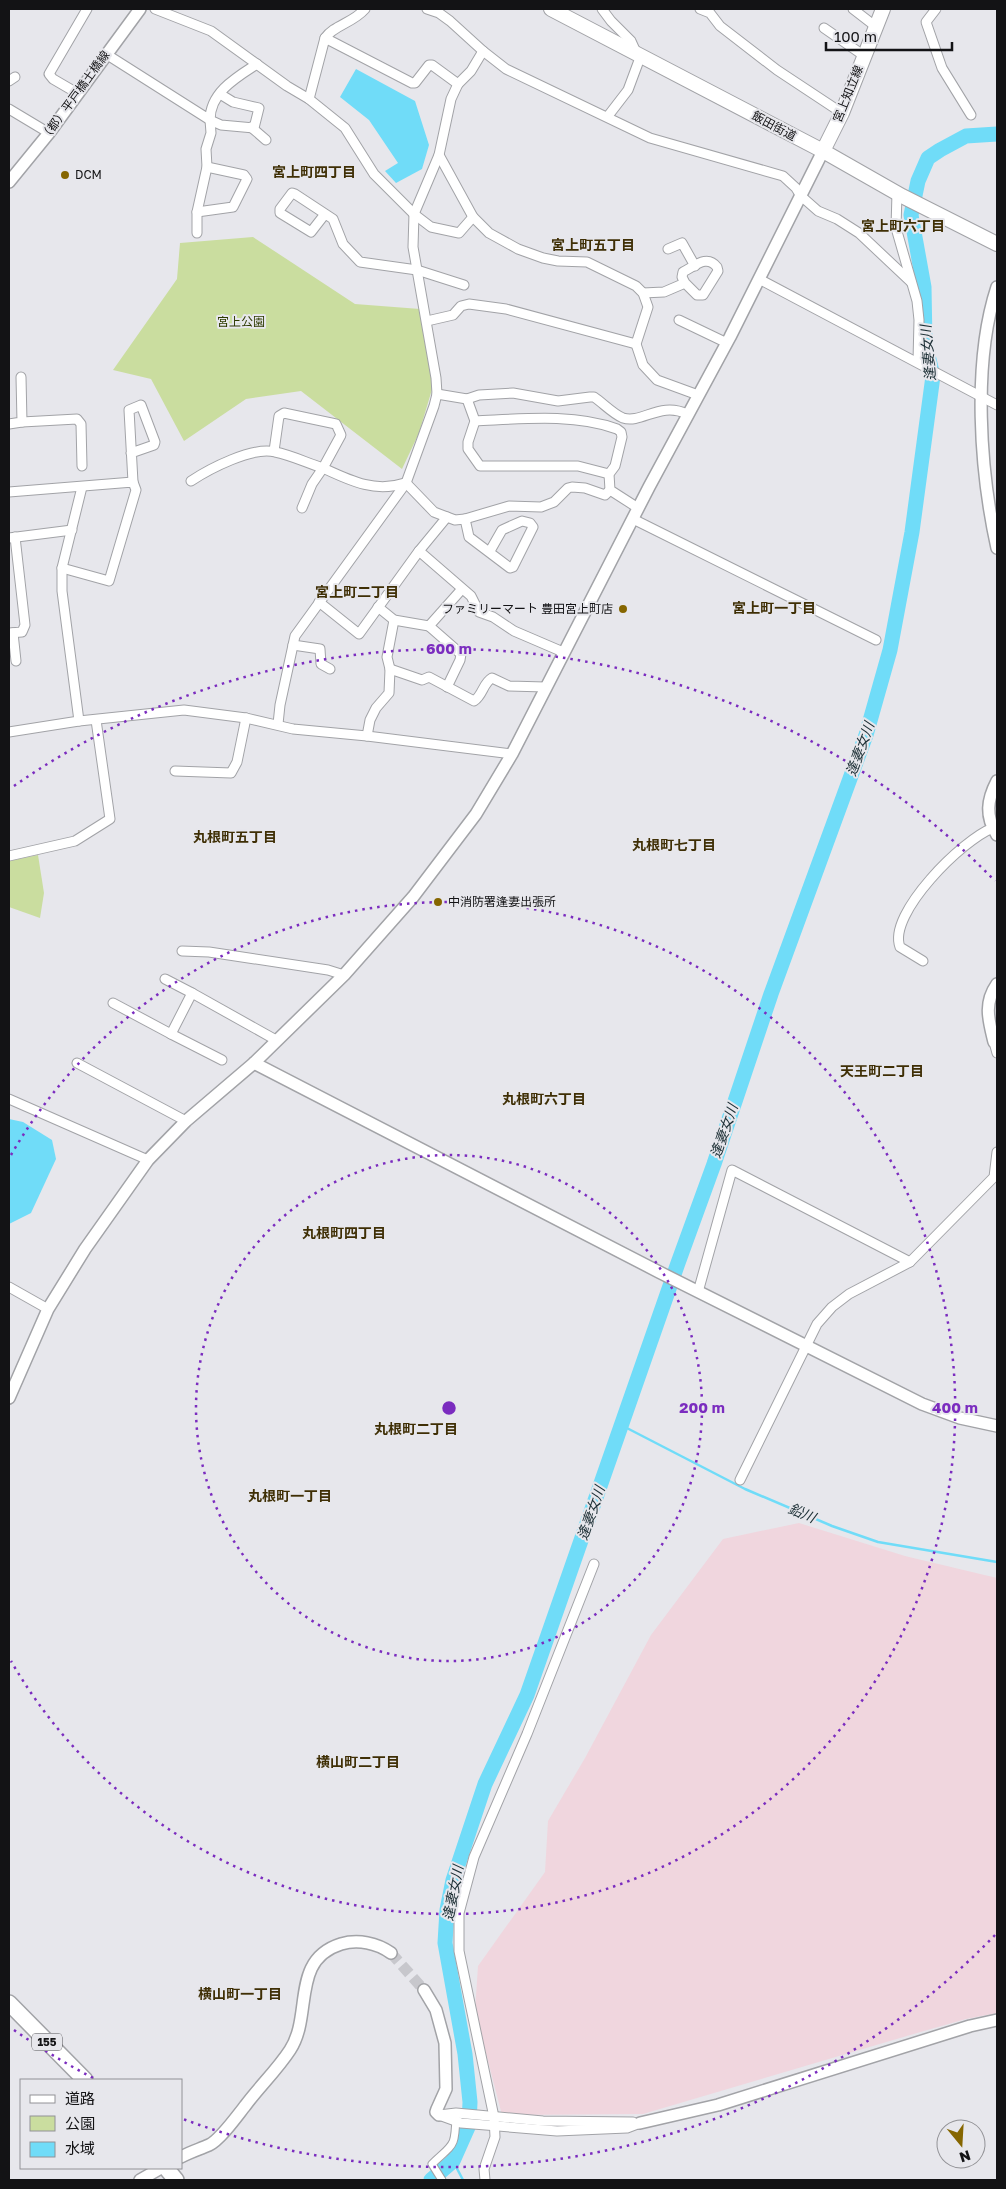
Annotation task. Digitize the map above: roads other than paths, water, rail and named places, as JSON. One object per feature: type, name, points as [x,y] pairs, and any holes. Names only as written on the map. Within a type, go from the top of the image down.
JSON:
[{"type":"highway","name":"155","points":[[9,2003],[84,2079]]},
{"type":"highway","points":[[167,2169],[176,2180]]},
{"type":"main road","name":"飯田街道","points":[[551,9],[997,244]]},
{"type":"main road","name":"宮上知立線","points":[[823,151],[842,113],[863,55],[883,9]]},
{"type":"street","points":[[77,93],[53,79],[49,74],[87,9]]},
{"type":"street","name":"（都）平戸橋土橋線","points":[[9,182],[49,134],[140,9]]},
{"type":"street","points":[[155,9],[211,31],[309,99],[345,128],[374,174],[414,214],[432,227],[459,233],[473,217]]},
{"type":"street","points":[[309,99],[325,38],[330,32],[359,16],[364,9]]},
{"type":"street","points":[[427,9],[450,21],[483,51],[506,68],[658,141],[783,176],[792,183],[800,196],[818,211],[853,228],[911,282]]},
{"type":"street","points":[[602,9],[631,42],[638,54],[628,90],[608,116]]},
{"type":"street","points":[[700,9],[711,11],[720,26],[746,47],[842,113]]},
{"type":"street","points":[[853,9],[876,26]]},
{"type":"street","points":[[936,9],[926,22],[942,68],[971,116]]},
{"type":"street","points":[[824,28],[863,55]]},
{"type":"street","points":[[325,38],[412,83],[415,83],[429,65],[432,65],[458,84]]},
{"type":"street","points":[[278,724],[280,705],[295,636],[406,483],[436,394],[427,321],[413,247],[414,214],[439,155],[445,122],[458,84],[471,71],[483,51]]},
{"type":"street","points":[[106,54],[210,120],[221,125],[254,128],[259,108],[233,102],[220,94]]},
{"type":"street","points":[[197,233],[197,212],[207,167],[206,149],[211,133],[210,111],[225,85],[257,64]]},
{"type":"street","points":[[9,108],[49,134]]},
{"type":"street","points":[[251,127],[266,140]]},
{"type":"street","points":[[9,1398],[48,1308],[85,1249],[148,1160],[186,1121],[254,1063],[344,975],[413,897],[476,814],[512,754],[687,414],[727,343],[823,151]]},
{"type":"street","points":[[439,155],[473,217],[489,233],[518,249],[558,261],[587,262],[636,286],[643,293],[648,307],[636,344],[640,359],[653,378],[698,394]]},
{"type":"street","points":[[197,212],[233,207],[247,179],[244,175],[207,167]]},
{"type":"street","points":[[325,214],[311,232],[280,213],[280,209],[292,193],[325,214],[335,222],[343,244],[360,262],[417,270],[464,285]]},
{"type":"street","points":[[899,194],[896,228],[917,301],[919,362]]},
{"type":"street","points":[[668,249],[682,243],[695,266]]},
{"type":"street","points":[[707,260],[714,263],[718,271],[703,295],[697,295],[685,283],[682,277],[683,272],[707,260]]},
{"type":"street","points":[[759,279],[997,404]]},
{"type":"street","points":[[643,293],[664,292],[685,283]]},
{"type":"street","points":[[997,288],[984,343],[983,398],[983,451],[997,548]]},
{"type":"street","points":[[427,321],[454,315],[461,306],[469,304],[506,309],[636,344]]},
{"type":"street","points":[[679,320],[727,343]]},
{"type":"street","points":[[21,377],[22,422]]},
{"type":"street","points":[[436,394],[467,399],[500,393],[513,393],[551,400],[590,396],[622,417],[628,418],[668,409],[678,410],[687,414]]},
{"type":"street","points":[[467,399],[475,422],[468,442],[468,450],[480,466],[578,466],[609,474]]},
{"type":"street","points":[[62,568],[110,581],[136,490],[133,482],[131,453],[129,410],[141,405],[155,442],[154,445],[131,453]]},
{"type":"street","points":[[274,451],[279,416],[284,413],[336,424],[341,435],[312,484],[302,508]]},
{"type":"street","points":[[9,424],[77,419],[81,424],[82,466]]},
{"type":"street","points":[[475,422],[510,419],[584,420],[617,429],[622,432],[622,437],[615,466],[609,474],[610,490],[636,513],[876,640]]},
{"type":"street","points":[[191,481],[206,471],[262,450],[274,451],[323,468],[359,484],[391,488],[406,483]]},
{"type":"street","points":[[9,492],[133,482]]},
{"type":"street","points":[[406,483],[434,512],[455,520],[465,519],[509,506],[541,506],[554,502],[568,488],[572,487],[585,488],[605,495],[610,490]]},
{"type":"street","points":[[79,720],[62,591],[62,568],[82,487]]},
{"type":"street","points":[[318,602],[359,634],[419,551],[447,516]]},
{"type":"street","points":[[465,519],[469,537],[510,568],[513,567],[533,527],[530,523],[522,521],[502,530],[490,552]]},
{"type":"street","points":[[16,660],[11,633],[22,632],[25,626],[12,537],[72,530]]},
{"type":"street","points":[[419,551],[471,596],[479,612],[494,617],[514,631],[563,652]]},
{"type":"street","points":[[429,626],[462,589]]},
{"type":"street","points":[[378,607],[394,620],[429,626],[461,654],[447,687]]},
{"type":"street","points":[[368,736],[370,720],[376,708],[389,693],[390,669],[388,657],[394,620]]},
{"type":"street","points":[[293,645],[320,650],[321,664],[330,669]]},
{"type":"street","points":[[390,669],[422,680],[429,677],[474,701],[479,697],[487,681],[492,678],[509,686],[545,688]]},
{"type":"street","points":[[9,732],[79,720],[96,720],[184,710],[246,718],[293,729],[368,736],[512,754]]},
{"type":"street","points":[[175,771],[231,773],[237,762],[246,718]]},
{"type":"street","points":[[9,856],[75,841],[110,819],[96,720]]},
{"type":"street","points":[[923,962],[900,947],[898,936],[901,926],[920,893],[945,862],[970,840],[995,832],[989,820],[988,806],[990,794],[997,781]]},
{"type":"street","points":[[182,951],[218,953],[328,970],[344,975]]},
{"type":"street","points":[[165,979],[276,1040]]},
{"type":"street","points":[[996,1046],[987,1008],[989,998],[997,984]]},
{"type":"street","points":[[171,1034],[192,993]]},
{"type":"street","points":[[113,1002],[222,1060]]},
{"type":"street","points":[[77,1063],[186,1121]]},
{"type":"street","points":[[254,1063],[659,1272],[922,1404],[960,1418],[997,1426]]},
{"type":"street","points":[[9,1099],[148,1160]]},
{"type":"street","points":[[740,1480],[817,1324],[832,1307],[849,1294],[910,1262],[994,1177],[997,1152]]},
{"type":"street","points":[[693,1289],[732,1170],[910,1262]]},
{"type":"street","points":[[9,1287],[48,1308]]},
{"type":"street","points":[[485,2180],[484,2169],[495,2137],[491,2126],[459,1951],[459,1913],[474,1857],[527,1734],[594,1564]]},
{"type":"street","points":[[182,2157],[211,2144],[233,2123],[292,2048],[304,2010],[303,1999],[308,1976],[321,1955],[331,1947],[349,1942],[380,1946],[391,1953]]},
{"type":"street","points":[[424,1990],[436,2010],[445,2043],[446,2088],[436,2112],[458,2123],[557,2131],[627,2128],[640,2123],[718,2104],[997,2020]]},
{"type":"street","points":[[442,2180],[432,2164],[453,2144],[457,2135],[458,2123],[456,2113]]},
{"type":"street","points":[[439,2115],[456,2113],[575,2123],[640,2123]]},
{"type":"street","points":[[140,2180],[159,2169]]},
{"type":"water","points":[[356,69],[415,101],[429,145],[422,169],[396,183],[385,171],[398,163],[369,120],[340,97]]},
{"type":"water","points":[[9,1119],[23,1122],[52,1140],[56,1159],[31,1213],[9,1224]]},
{"type":"waterway","name":"逢妻女川","points":[[431,2180],[453,2161],[469,2125],[470,2102],[465,2054],[445,1943],[447,1910],[453,1880],[485,1784],[527,1695],[714,1164],[771,994],[866,735],[890,650],[912,532],[933,376],[925,343],[924,287],[911,215],[918,181],[928,158],[940,150],[966,136],[997,134]]},
{"type":"waterway","name":"鉛川","points":[[621,1425],[745,1489],[832,1526],[878,1542],[997,1562]]},
{"type":"waterway","points":[[453,2161],[463,2180]]},
{"type":"tunnel","points":[[391,1953],[424,1990]]},
{"type":"place","name":"DCM","points":[[65,175]]},
{"type":"place","name":"ファミリーマート 豊田宮上町店","points":[[623,609]]},
{"type":"place","name":"中消防署逢妻出張所","points":[[438,902]]},
{"type":"district","name":"宮上町四丁目","points":[[314,172]]},
{"type":"district","name":"宮上町六丁目","points":[[903,226]]},
{"type":"district","name":"宮上町五丁目","points":[[593,245]]},
{"type":"district","name":"宮上町二丁目","points":[[357,592]]},
{"type":"district","name":"宮上町一丁目","points":[[774,608]]},
{"type":"district","name":"丸根町五丁目","points":[[235,837]]},
{"type":"district","name":"丸根町七丁目","points":[[674,845]]},
{"type":"district","name":"天王町二丁目","points":[[882,1071]]},
{"type":"district","name":"丸根町六丁目","points":[[544,1099]]},
{"type":"district","name":"丸根町四丁目","points":[[344,1233]]},
{"type":"district","name":"丸根町二丁目","points":[[416,1429]]},
{"type":"district","name":"丸根町一丁目","points":[[290,1496]]},
{"type":"district","name":"横山町二丁目","points":[[358,1762]]},
{"type":"district","name":"横山町一丁目","points":[[240,1994]]},
{"type":"park label","name":"宮上公園","points":[[241,322]]}]
